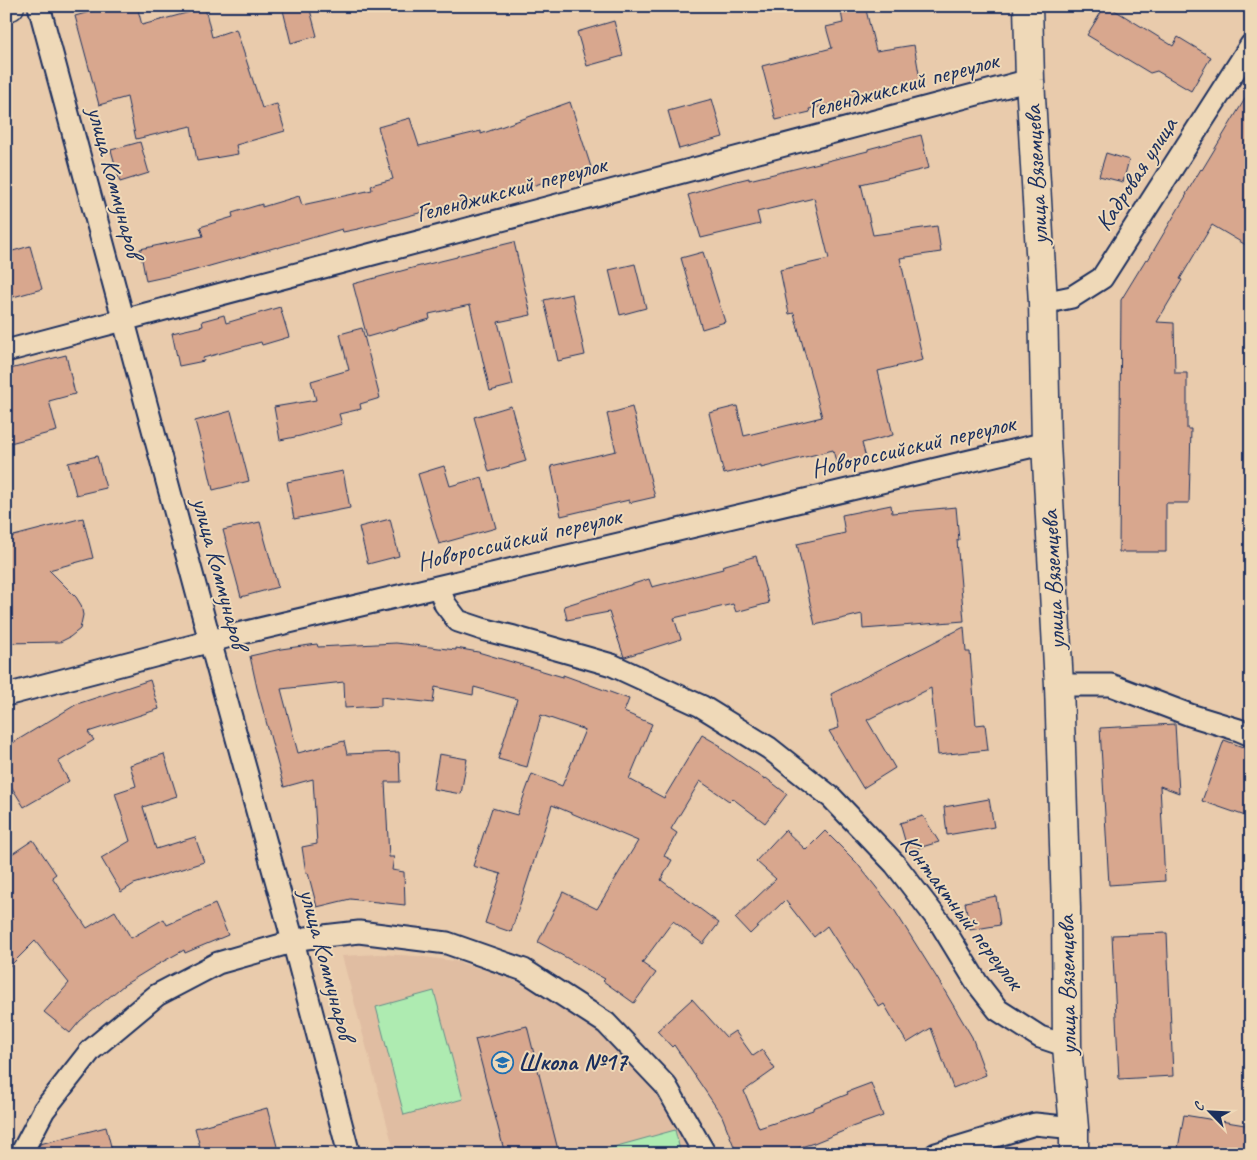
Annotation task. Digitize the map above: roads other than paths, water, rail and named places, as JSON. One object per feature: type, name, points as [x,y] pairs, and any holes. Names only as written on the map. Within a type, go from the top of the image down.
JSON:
[{"type":"street","points":[[6,7],[10,6]]},
{"type":"street","name":"улица Коммунаров","points":[[39,6],[349,1154]]},
{"type":"street","name":"улица Вяземцева","points":[[1028,6],[1030,80],[1043,303],[1046,443],[1059,685],[1066,908],[1067,1046],[1074,1141]]},
{"type":"street","name":"Кадровая улица","points":[[1043,303],[1072,297],[1102,278],[1251,45]]},
{"type":"street","name":"Геленджикский переулок","points":[[6,351],[1030,80]]},
{"type":"street","name":"Новороссийский переулок","points":[[6,695],[210,641],[1046,443]]},
{"type":"street","name":"Контактный переулок","points":[[438,587],[445,604],[458,621],[612,665],[701,706],[769,748],[832,798],[896,864],[941,924],[977,983],[998,1010],[1040,1037],[1067,1046]]},
{"type":"street","points":[[1059,685],[1111,685],[1190,715],[1251,735]]},
{"type":"street","points":[[21,1154],[44,1110],[91,1050],[157,995],[218,963],[306,938],[359,932],[447,943],[524,970],[606,1022],[666,1086],[705,1154]]},
{"type":"street","points":[[936,1154],[1035,1124],[1074,1141]]},
{"type":"place","name":"Школа №17","points":[[502,1062]]}]
